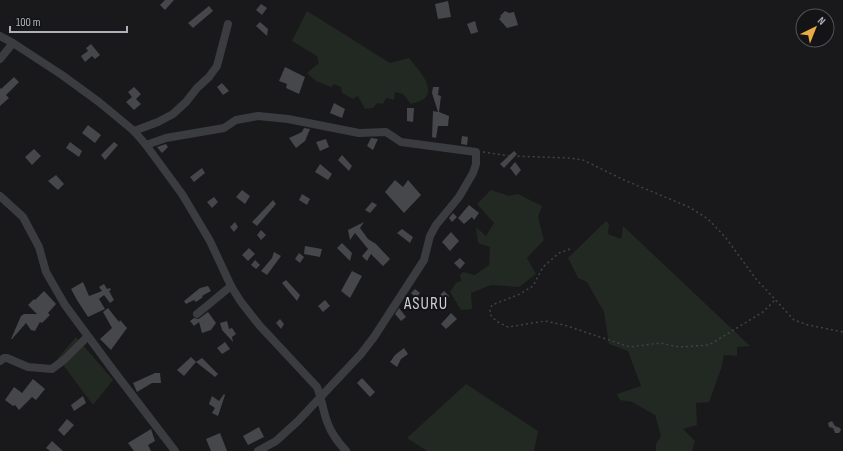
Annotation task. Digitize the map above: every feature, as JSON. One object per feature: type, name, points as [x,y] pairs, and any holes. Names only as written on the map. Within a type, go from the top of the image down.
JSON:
[{"type":"street","points":[[134,131],[154,124],[173,114],[209,77],[217,66],[228,24]]},
{"type":"street","points":[[0,36],[62,75],[99,102],[134,131],[146,145],[182,194],[210,241],[231,286],[260,326],[317,387],[328,425],[333,435],[346,451]]},
{"type":"street","points":[[0,59],[13,43]]},
{"type":"street","points":[[146,145],[166,138],[224,128],[236,120],[258,116],[288,119],[359,133],[386,132],[401,142],[476,152],[476,164],[473,173],[459,197],[433,230],[424,260],[362,354],[276,441],[258,451]]},
{"type":"street","points":[[0,196],[23,217],[39,247],[50,282],[65,305],[175,451]]},
{"type":"street","points":[[196,314],[231,286]]},
{"type":"street","points":[[0,361],[7,358],[28,367],[52,370],[88,336]]},
{"type":"path","points":[[476,152],[509,156],[570,158],[583,160],[624,180],[689,207],[708,220],[726,238],[752,274],[794,320],[800,323],[843,332]]},
{"type":"path","points":[[570,249],[559,253],[543,267],[533,286],[520,294],[492,305],[490,314],[496,321],[508,327],[545,321],[564,325],[630,347],[660,343],[679,347],[709,345],[763,312],[776,299]]},
{"type":"shaded area","points":[[307,11],[390,63],[409,58],[427,83],[428,93],[425,98],[411,104],[403,94],[395,92],[394,100],[386,98],[383,104],[377,103],[373,108],[365,109],[358,96],[353,99],[342,93],[341,87],[334,84],[331,87],[316,81],[307,73],[319,63],[317,56],[292,41]]},
{"type":"shaded area","points":[[491,190],[509,196],[518,194],[542,206],[538,217],[544,240],[527,258],[536,274],[519,287],[491,285],[471,293],[472,309],[461,310],[450,292],[456,283],[461,281],[460,275],[463,272],[475,275],[489,265],[490,247],[478,243],[476,227],[486,236],[494,223],[477,204]]},
{"type":"shaded area","points":[[606,221],[609,224],[608,234],[621,239],[623,226],[750,346],[737,347],[737,356],[724,355],[721,369],[709,402],[696,403],[697,425],[683,429],[695,441],[692,451],[656,451],[656,444],[661,436],[655,415],[632,402],[620,400],[617,394],[641,386],[628,351],[609,344],[604,312],[587,282],[578,278],[568,258]]},
{"type":"shaded area","points":[[76,337],[113,380],[93,405],[58,358]]},
{"type":"shaded area","points":[[466,384],[538,431],[534,451],[427,451],[407,438]]},
{"type":"building","points":[[165,0],[174,0],[165,10],[160,5]]},
{"type":"building","points":[[448,1],[451,17],[438,19],[435,4]]},
{"type":"building","points":[[261,4],[267,8],[262,15],[256,10]]},
{"type":"building","points":[[209,6],[213,11],[193,28],[188,23]]},
{"type":"building","points":[[505,11],[509,13],[514,12],[518,25],[507,28],[499,19]]},
{"type":"building","points":[[475,21],[478,32],[471,34],[467,24]]},
{"type":"building","points":[[260,22],[268,29],[267,36],[256,26]]},
{"type":"building","points":[[91,44],[100,55],[95,59],[92,56],[85,62],[81,56],[88,51],[86,48]]},
{"type":"building","points":[[285,67],[305,77],[299,94],[286,88],[287,84],[279,81]]},
{"type":"building","points":[[14,77],[19,82],[6,95],[9,98],[0,106],[0,88],[1,89]]},
{"type":"building","points":[[222,83],[229,91],[223,95],[217,87]]},
{"type":"building","points":[[134,87],[141,94],[136,99],[141,104],[134,110],[126,102],[132,97],[128,92]]},
{"type":"building","points":[[433,87],[439,87],[438,95],[441,96],[439,112],[449,116],[448,126],[438,126],[436,138],[432,137],[433,111],[438,112],[432,93]]},
{"type":"building","points":[[334,103],[345,109],[342,118],[330,113]]},
{"type":"building","points":[[407,108],[414,108],[413,122],[407,121]]},
{"type":"building","points":[[88,125],[101,135],[95,143],[82,133]]},
{"type":"building","points":[[304,128],[310,129],[305,141],[296,148],[289,138],[302,132]]},
{"type":"building","points":[[462,136],[468,137],[467,145],[461,144]]},
{"type":"building","points":[[371,138],[378,139],[373,150],[367,146]]},
{"type":"building","points":[[326,139],[329,147],[320,151],[316,142]]},
{"type":"building","points":[[70,142],[82,151],[79,157],[66,148]]},
{"type":"building","points":[[114,142],[118,145],[105,160],[101,155]]},
{"type":"building","points":[[166,144],[168,147],[162,153],[157,147]]},
{"type":"building","points":[[34,149],[41,156],[32,165],[25,157]]},
{"type":"building","points":[[514,151],[517,154],[504,168],[500,164]]},
{"type":"building","points":[[342,155],[352,166],[349,171],[338,160]]},
{"type":"building","points":[[515,162],[521,170],[516,176],[510,168]]},
{"type":"building","points":[[320,164],[332,174],[328,180],[315,172]]},
{"type":"building","points":[[202,168],[205,173],[194,182],[190,177]]},
{"type":"building","points":[[56,175],[64,184],[58,190],[48,181]]},
{"type":"building","points":[[395,180],[403,187],[408,180],[421,195],[404,213],[385,192]]},
{"type":"building","points":[[242,190],[250,196],[245,204],[236,197]]},
{"type":"building","points":[[302,194],[310,199],[307,205],[299,200]]},
{"type":"building","points":[[214,197],[218,202],[212,208],[207,202]]},
{"type":"building","points":[[273,200],[276,204],[257,226],[252,222]]},
{"type":"building","points":[[372,202],[377,205],[370,213],[365,210]]},
{"type":"building","points":[[469,205],[479,213],[474,220],[472,217],[464,224],[458,218]]},
{"type":"building","points":[[453,213],[457,217],[452,222],[449,218]]},
{"type":"building","points":[[235,222],[238,227],[234,232],[230,227]]},
{"type":"building","points":[[364,222],[360,228],[368,239],[376,244],[390,259],[383,266],[371,254],[367,261],[362,256],[368,249],[355,233],[350,240],[348,230]]},
{"type":"building","points":[[402,229],[413,237],[410,243],[397,233]]},
{"type":"building","points":[[261,230],[266,235],[261,240],[257,235]]},
{"type":"building","points":[[451,232],[459,241],[450,251],[442,242]]},
{"type":"building","points":[[342,243],[352,253],[350,261],[337,248]]},
{"type":"building","points":[[305,246],[322,249],[320,257],[304,254]]},
{"type":"building","points":[[249,248],[255,254],[248,261],[242,255]]},
{"type":"building","points":[[274,252],[281,256],[267,275],[261,271],[272,258]]},
{"type":"building","points":[[299,253],[304,257],[300,263],[295,259]]},
{"type":"building","points":[[460,258],[465,263],[460,269],[454,263]]},
{"type":"building","points":[[255,260],[260,265],[256,269],[251,265]]},
{"type":"building","points":[[352,271],[362,276],[350,298],[341,291]]},
{"type":"building","points":[[286,280],[300,295],[297,301],[282,283]]},
{"type":"building","points":[[83,282],[89,296],[102,291],[99,287],[104,284],[107,289],[110,288],[111,290],[109,291],[114,300],[110,303],[104,295],[99,299],[105,309],[88,317],[71,289]]},
{"type":"building","points":[[208,286],[211,291],[202,296],[203,297],[196,302],[194,300],[186,304],[184,301],[200,288]]},
{"type":"building","points":[[415,289],[420,293],[416,298],[411,293]]},
{"type":"building","points":[[44,291],[56,304],[48,313],[50,315],[42,323],[40,322],[35,331],[31,330],[26,323],[11,339],[21,316],[24,314],[37,314],[28,305]]},
{"type":"building","points":[[444,291],[449,296],[440,305],[435,300]]},
{"type":"building","points":[[325,300],[330,306],[323,312],[318,306]]},
{"type":"building","points":[[108,308],[119,322],[120,320],[127,328],[111,350],[100,339],[112,328],[103,312]]},
{"type":"building","points":[[399,308],[406,317],[401,321],[395,314]]},
{"type":"building","points":[[208,312],[216,323],[211,330],[202,333],[199,322],[194,326],[190,321],[194,318],[200,318]]},
{"type":"building","points":[[451,313],[457,319],[446,329],[441,324]]},
{"type":"building","points":[[280,319],[284,324],[281,329],[276,323]]},
{"type":"building","points":[[227,321],[229,329],[232,328],[236,334],[232,337],[233,342],[222,330],[220,323]]},
{"type":"building","points":[[225,342],[230,349],[222,354],[217,348]]},
{"type":"building","points":[[404,348],[408,354],[401,359],[397,367],[390,362],[395,355]]},
{"type":"building","points":[[191,357],[196,362],[184,376],[177,370]]},
{"type":"building","points":[[202,358],[218,374],[215,377],[196,362]]},
{"type":"building","points":[[155,373],[160,373],[161,383],[152,383],[137,392],[133,383]]},
{"type":"building","points":[[362,378],[375,392],[370,397],[357,383]]},
{"type":"building","points":[[33,379],[45,389],[36,400],[32,397],[19,410],[15,405],[13,406],[5,400],[14,387],[22,393]]},
{"type":"building","points":[[224,394],[225,395],[218,416],[212,413],[215,408],[209,404],[212,396],[219,401]]},
{"type":"building","points":[[83,396],[86,403],[74,411],[71,405]]},
{"type":"building","points":[[67,419],[74,425],[64,436],[58,430]]},
{"type":"building","points":[[832,421],[835,426],[840,428],[841,430],[839,433],[835,433],[833,428],[829,427],[828,423]]},
{"type":"building","points":[[259,427],[264,437],[248,445],[243,436]]},
{"type":"building","points":[[151,429],[155,441],[148,445],[151,451],[134,451],[128,443]]},
{"type":"building","points":[[220,433],[227,451],[211,451],[206,439]]},
{"type":"building","points":[[52,441],[63,451],[50,451],[46,448]]},
{"type":"district","name":"ASURU","points":[[426,303]]}]
